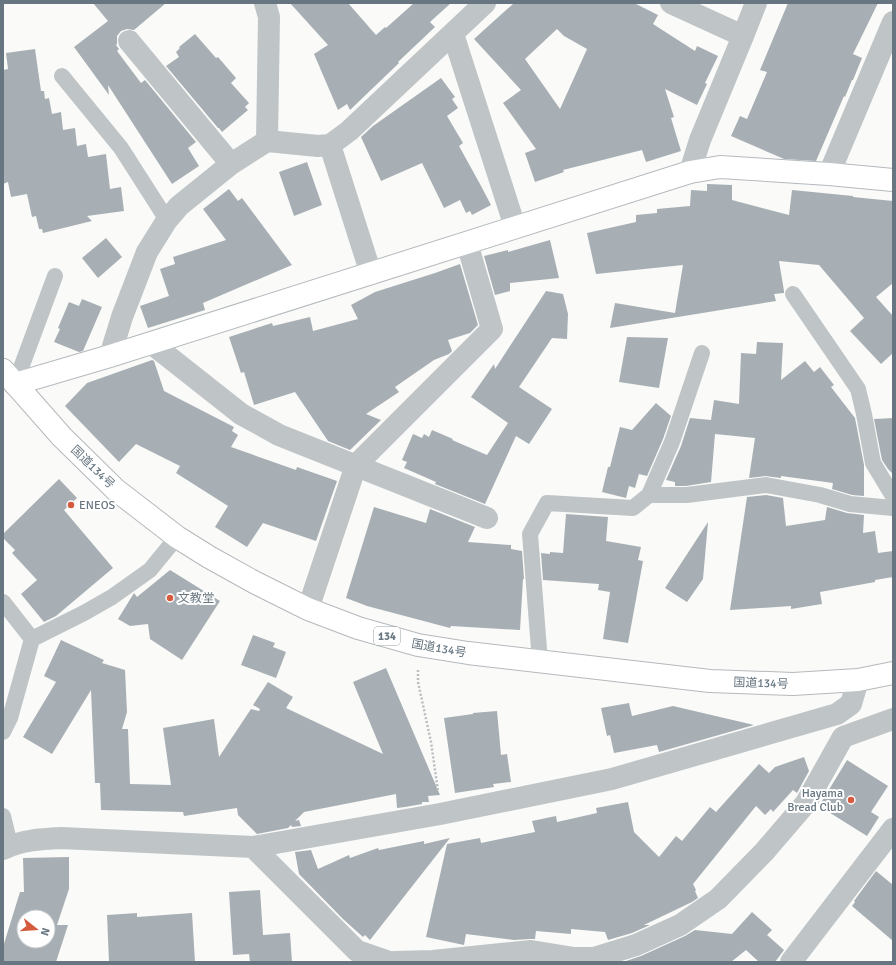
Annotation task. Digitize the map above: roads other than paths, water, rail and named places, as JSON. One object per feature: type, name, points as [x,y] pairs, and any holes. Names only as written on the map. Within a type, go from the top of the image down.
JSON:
[{"type":"main road","points":[[9,377],[110,356],[690,172],[720,167],[893,180]]},
{"type":"main road","name":"国道134号","points":[[9,377],[62,437],[116,490],[177,537],[254,582],[308,608],[358,628],[418,645],[468,653],[710,681],[793,684],[858,680],[893,673]]},
{"type":"street","points":[[110,356],[122,317],[147,252],[167,220],[179,206],[231,164],[267,141],[318,146],[330,145],[348,131],[485,3]]},
{"type":"street","points":[[671,3],[743,36]]},
{"type":"street","points":[[690,172],[700,140],[756,3]]},
{"type":"street","points":[[267,141],[272,8]]},
{"type":"street","points":[[829,174],[893,22]]},
{"type":"street","points":[[453,34],[515,227]]},
{"type":"street","points":[[129,41],[231,164]]},
{"type":"street","points":[[330,145],[371,274]]},
{"type":"street","points":[[308,608],[356,465],[492,329],[467,243]]},
{"type":"street","points":[[151,343],[241,414],[279,435],[487,518]]},
{"type":"street","points":[[7,847],[34,839],[61,838],[252,848],[440,814],[612,779],[837,714],[851,704],[858,680]]},
{"type":"street","points":[[394,962],[433,961],[531,951],[571,960],[594,958],[636,945],[680,925],[718,899],[764,852],[806,803],[843,737],[893,719]]},
{"type":"street","points":[[791,962],[893,829]]},
{"type":"street","points":[[252,848],[355,957],[389,962]]},
{"type":"lane","points":[[62,76],[121,148],[167,220]]},
{"type":"lane","points":[[9,377],[55,276]]},
{"type":"lane","points":[[793,294],[858,389],[873,463],[893,496]]},
{"type":"lane","points":[[540,662],[530,534],[547,503],[633,508],[649,495],[672,442],[702,353]]},
{"type":"lane","points":[[649,495],[687,495],[766,485],[820,495],[850,504],[893,508]]},
{"type":"lane","points":[[3,732],[10,718],[32,639],[112,597],[150,570],[177,537]]},
{"type":"lane","points":[[3,602],[32,639]]},
{"type":"lane","points":[[3,816],[7,847]]},
{"type":"place","name":"ENEOS","points":[[71,505]]},
{"type":"place","name":"文教堂","points":[[170,598]]},
{"type":"place","name":"Hayama Bread Club","points":[[851,800]]}]
